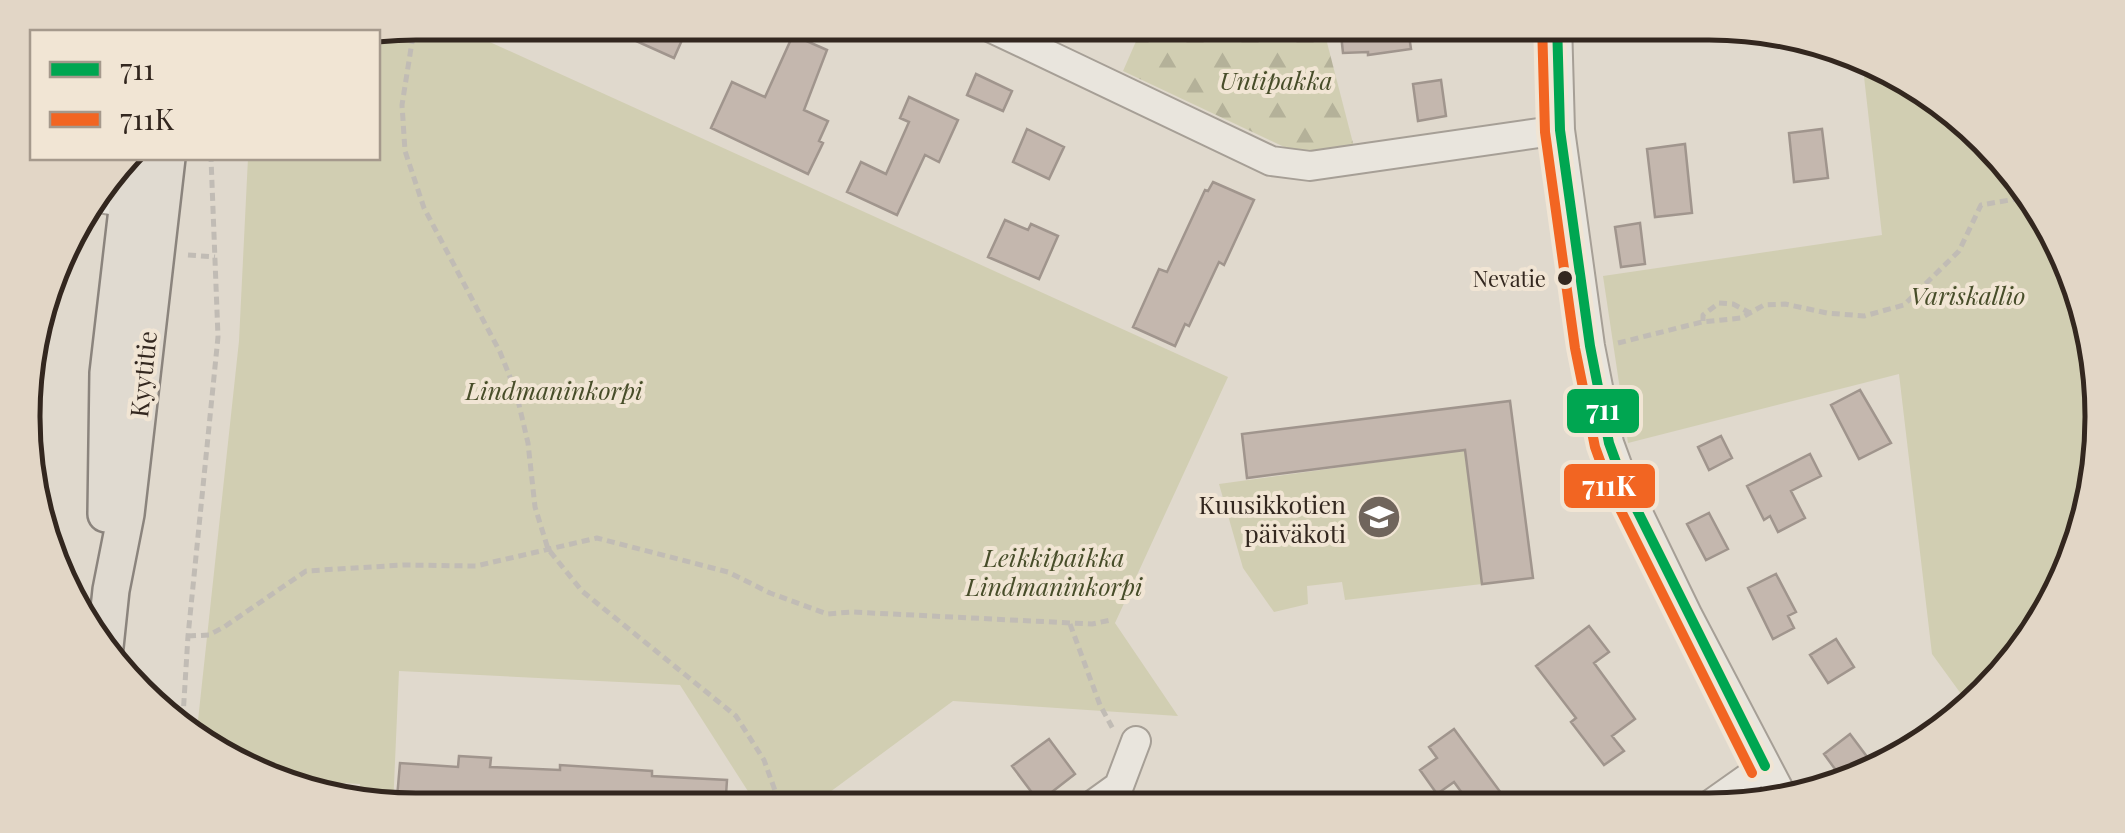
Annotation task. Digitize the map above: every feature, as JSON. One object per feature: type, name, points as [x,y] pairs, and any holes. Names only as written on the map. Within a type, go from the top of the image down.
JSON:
[{"type":"main road","name":"Kyytitie","points":[[106,630],[126,514],[167,160]]},
{"type":"main road","name":"Kyytitie","points":[[111,590],[106,517],[108,374],[120,185]]},
{"type":"street","points":[[1017,40],[1272,161],[1310,166],[1560,130]]},
{"type":"street","points":[[1558,40],[1560,130],[1590,346],[1609,443],[1624,484],[1777,787]]},
{"type":"street","points":[[123,180],[162,194]]},
{"type":"street","points":[[1108,793],[1118,786],[1132,749]]},
{"type":"street","points":[[1728,792],[1765,766]]},
{"type":"path","points":[[412,40],[402,105],[405,151],[424,208],[500,352],[516,392],[528,442],[535,507],[548,549],[582,591],[736,716],[764,760],[776,793]]},
{"type":"path","points":[[183,712],[218,337],[211,160]]},
{"type":"path","points":[[1590,346],[1607,346],[1702,322],[1713,324],[1752,314],[1764,306],[1784,304],[1827,314],[1864,316],[1904,305],[1960,251],[1980,205],[2017,200]]},
{"type":"path","points":[[1702,322],[1703,315],[1719,302],[1752,314]]},
{"type":"path","points":[[188,636],[209,635],[224,627],[306,571],[476,566],[597,538],[728,572],[770,593],[828,614],[1070,624],[1111,620]]},
{"type":"path","points":[[1070,624],[1100,705],[1132,749]]},
{"type":"green space","name":"Lindmaninkorpi","points":[[485,40],[1228,377],[1115,623],[1178,716],[953,701],[829,793],[749,793],[680,685],[399,671],[394,792],[328,782],[272,764],[198,723],[239,341],[248,160],[380,160],[380,42]]},
{"type":"green space","name":"Untipakka","points":[[1137,40],[1326,40],[1354,147],[1297,153],[1123,71]]},
{"type":"green space","name":"Variskallio","points":[[1864,74],[1918,103],[1957,133],[1992,168],[2022,207],[2046,250],[2065,295],[2078,343],[2084,441],[2078,490],[2065,538],[2022,626],[1962,695],[1932,654],[1899,374],[1628,443],[1603,276],[1882,235]]},
{"type":"green space","points":[[1465,450],[1482,584],[1345,600],[1342,582],[1307,586],[1308,604],[1274,612],[1243,568],[1219,484]]},
{"type":"building","points":[[634,40],[682,40],[674,58]]},
{"type":"building","points":[[791,40],[804,40],[827,50],[804,110],[828,121],[819,141],[823,143],[808,174],[711,128],[732,82],[765,97]]},
{"type":"building","points":[[1342,40],[1410,40],[1411,49],[1368,55],[1343,53]]},
{"type":"building","points":[[976,74],[1012,91],[1003,111],[967,95]]},
{"type":"building","points":[[1441,80],[1446,116],[1418,121],[1413,84]]},
{"type":"building","points":[[909,97],[958,120],[939,162],[925,155],[897,215],[847,192],[861,162],[886,174],[909,122],[900,118]]},
{"type":"building","points":[[1027,129],[1064,147],[1049,179],[1013,162]]},
{"type":"building","points":[[1822,129],[1828,178],[1794,182],[1789,133]]},
{"type":"building","points":[[1685,144],[1692,213],[1655,217],[1647,149]]},
{"type":"building","points":[[1213,182],[1254,200],[1224,265],[1219,262],[1189,326],[1185,324],[1175,346],[1133,327],[1159,269],[1167,272],[1205,190]]},
{"type":"building","points":[[1005,220],[1028,230],[1031,224],[1058,236],[1039,279],[988,257]]},
{"type":"building","points":[[1640,223],[1645,264],[1621,267],[1615,227]]},
{"type":"building","points":[[1860,390],[1891,443],[1859,459],[1831,405]]},
{"type":"building","points":[[1510,401],[1533,578],[1482,584],[1465,450],[1247,478],[1242,434]]},
{"type":"building","points":[[1721,436],[1732,458],[1709,470],[1698,447]]},
{"type":"building","points":[[1810,454],[1821,476],[1791,491],[1805,518],[1778,532],[1770,516],[1764,520],[1747,486]]},
{"type":"building","points":[[1709,513],[1728,549],[1706,560],[1687,524]]},
{"type":"building","points":[[1776,574],[1796,612],[1788,616],[1794,628],[1773,639],[1748,588]]},
{"type":"building","points":[[1589,626],[1609,652],[1594,663],[1635,719],[1612,736],[1624,751],[1604,765],[1571,722],[1576,718],[1536,666]]},
{"type":"building","points":[[1836,639],[1854,667],[1828,683],[1810,655]]},
{"type":"building","points":[[1454,729],[1501,793],[1462,793],[1454,782],[1436,793],[1420,770],[1437,758],[1429,747]]},
{"type":"building","points":[[1850,734],[1868,757],[1836,771],[1824,754]]},
{"type":"building","points":[[1049,739],[1075,774],[1051,793],[1032,793],[1012,766]]},
{"type":"building","points":[[459,756],[491,758],[490,767],[560,770],[560,765],[652,771],[652,776],[727,780],[726,793],[397,792],[400,763],[458,767]]},
{"type":"transit line","name":"711K","points":[[1542,40],[1545,132],[1575,348],[1595,447],[1611,491],[1752,773]]},
{"type":"transit line","name":"711","points":[[1558,40],[1560,130],[1590,346],[1609,443],[1624,484],[1765,766]]},
{"type":"place","name":"Nevatie","points":[[1565,278]]},
{"type":"place","name":"Kuusikkotien päiväkoti","points":[[1379,517]]},
{"type":"park label","name":"Leikkipaikka Lindmaninkorpi","points":[[1054,570]]}]
